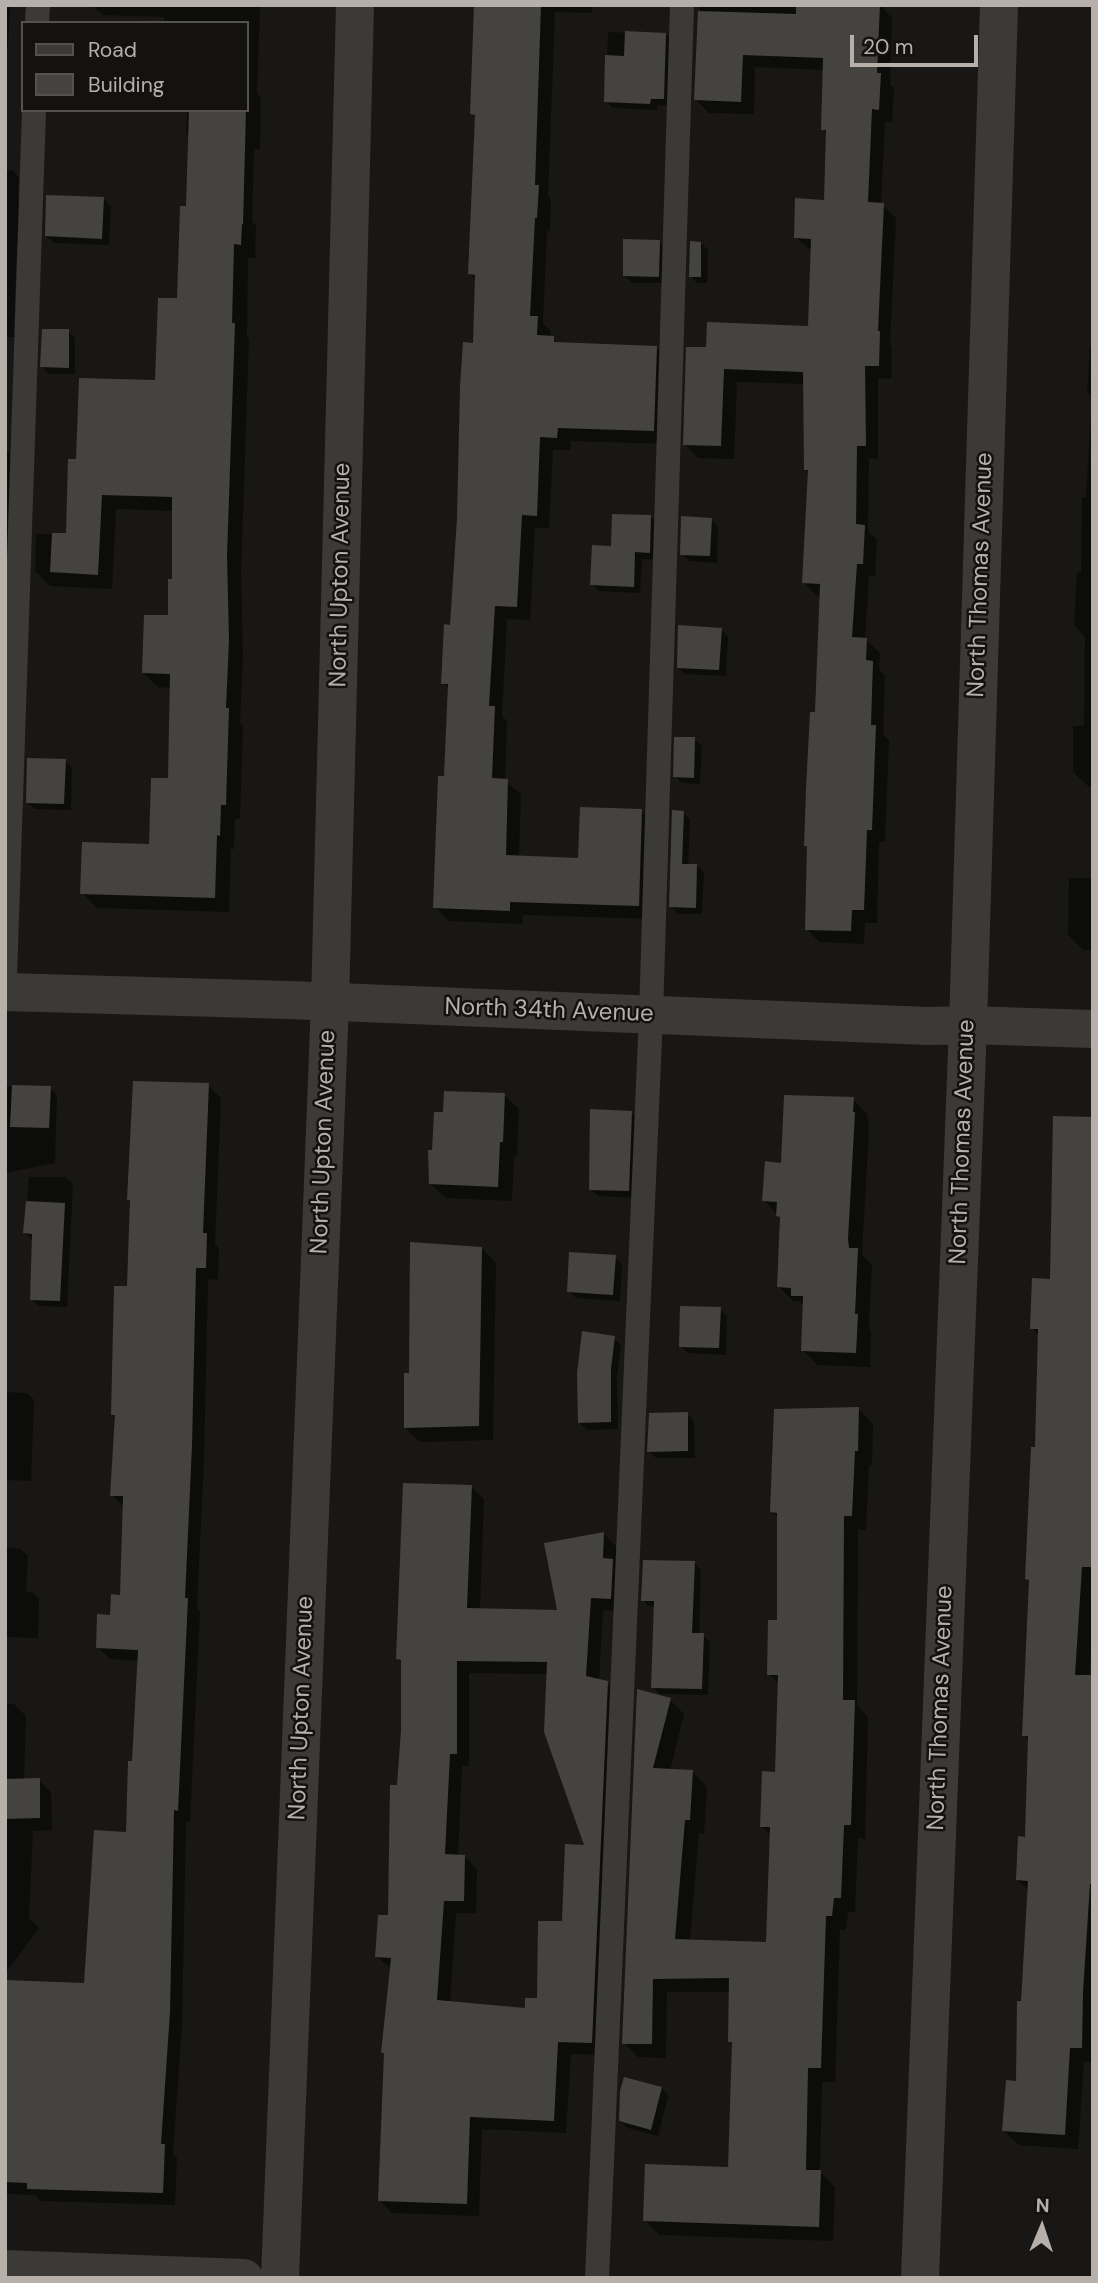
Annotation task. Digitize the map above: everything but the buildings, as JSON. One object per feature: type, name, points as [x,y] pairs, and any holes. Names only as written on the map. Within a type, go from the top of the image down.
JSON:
[{"type":"street","name":"North Upton Avenue","points":[[279,2278],[330,1003],[355,5]]},
{"type":"street","name":"North Thomas Avenue","points":[[920,2278],[968,1025],[999,5]]},
{"type":"street","name":"North 34th Avenue","points":[[5,992],[928,1026],[1093,1028]]},
{"type":"street","points":[[5,2269],[244,2278]]},
{"type":"lane","points":[[597,2278],[651,1015],[682,5]]},
{"type":"lane","points":[[5,977],[34,112]]}]
